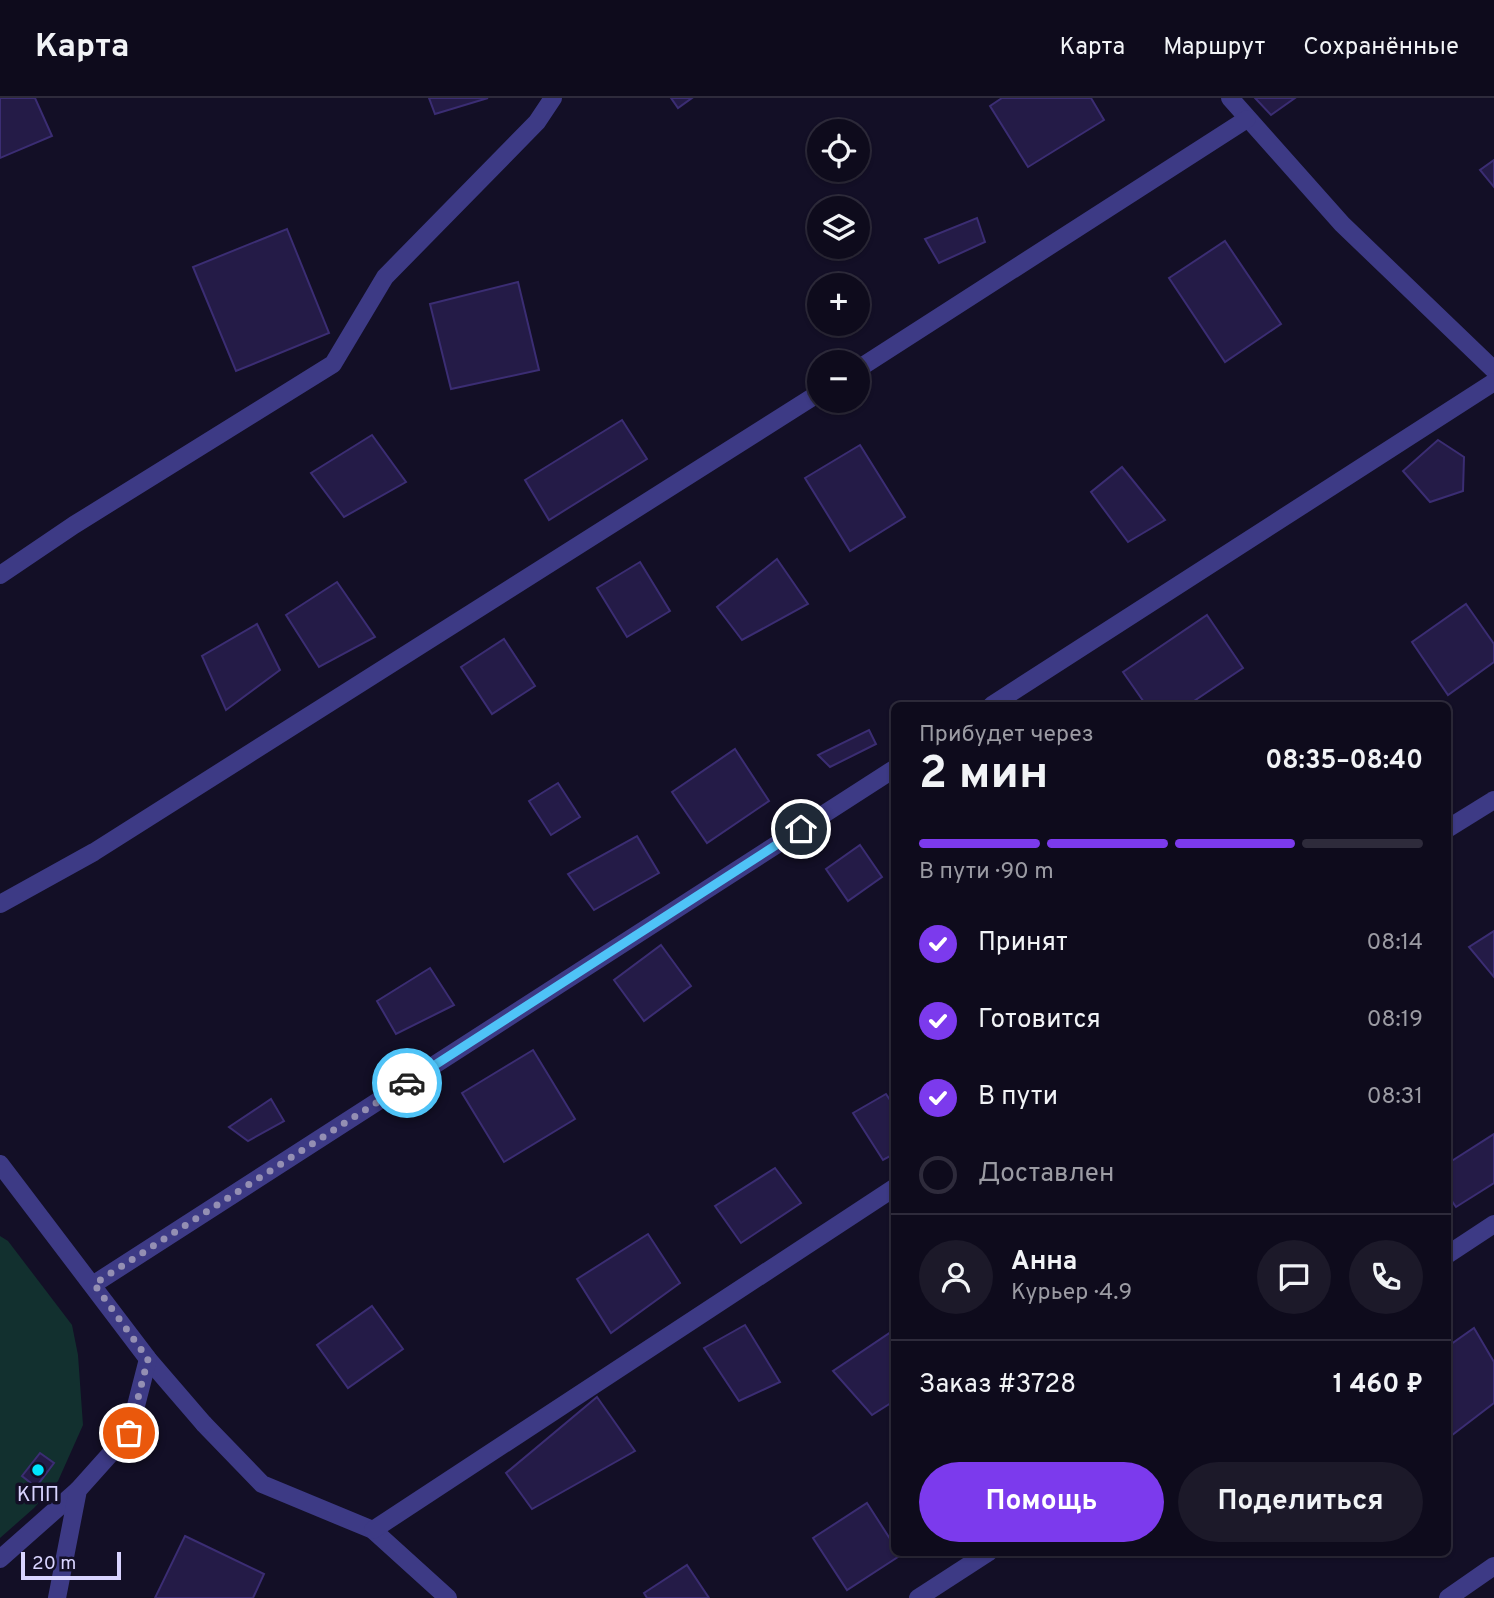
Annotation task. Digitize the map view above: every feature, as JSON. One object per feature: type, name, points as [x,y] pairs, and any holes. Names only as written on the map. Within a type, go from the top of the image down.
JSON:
[{"type":"street","points":[[0,575],[74,524],[333,364],[385,277],[537,122],[553,98]]},
{"type":"street","points":[[1230,98],[1342,224],[1494,370]]},
{"type":"street","points":[[870,361],[1247,118]]},
{"type":"street","points":[[997,702],[1494,382]]},
{"type":"street","points":[[0,904],[94,852],[807,401]]},
{"type":"street","points":[[94,1284],[891,771]]},
{"type":"street","points":[[1451,827],[1494,800]]},
{"type":"street","points":[[0,1164],[94,1284],[148,1359],[204,1424],[262,1484],[373,1530],[448,1598]]},
{"type":"street","points":[[373,1530],[891,1190]]},
{"type":"street","points":[[1451,1252],[1494,1224]]},
{"type":"street","points":[[0,1559],[78,1490],[129,1433],[148,1359]]},
{"type":"street","points":[[57,1598],[78,1490]]},
{"type":"street","points":[[918,1598],[983,1556]]},
{"type":"street","points":[[1448,1598],[1494,1566]]},
{"type":"green space","points":[[0,1236],[8,1241],[72,1325],[78,1355],[83,1425],[58,1481],[34,1508],[0,1538]]},
{"type":"building","points":[[0,98],[35,98],[52,136],[0,158]]},
{"type":"building","points":[[429,98],[488,98],[435,114]]},
{"type":"building","points":[[671,98],[692,98],[678,108]]},
{"type":"building","points":[[1002,98],[1091,98],[1104,120],[1028,167],[990,106]]},
{"type":"building","points":[[1255,98],[1295,98],[1271,115]]},
{"type":"building","points":[[1494,160],[1494,187],[1480,170]]},
{"type":"building","points":[[977,218],[985,242],[939,263],[925,239]]},
{"type":"building","points":[[287,229],[329,333],[236,371],[193,267]]},
{"type":"building","points":[[1225,241],[1281,324],[1225,362],[1169,278]]},
{"type":"building","points":[[518,282],[539,370],[451,389],[430,304]]},
{"type":"building","points":[[622,420],[647,459],[549,520],[525,480]]},
{"type":"building","points":[[372,435],[406,482],[344,517],[311,473]]},
{"type":"building","points":[[1438,440],[1464,457],[1463,491],[1430,502],[1403,471]]},
{"type":"building","points":[[860,445],[905,517],[850,551],[805,478]]},
{"type":"building","points":[[1122,467],[1165,520],[1128,542],[1091,492]]},
{"type":"building","points":[[777,559],[808,604],[742,640],[717,607]]},
{"type":"building","points":[[640,562],[670,611],[627,637],[597,588]]},
{"type":"building","points":[[337,582],[375,637],[319,667],[286,615]]},
{"type":"building","points":[[1466,604],[1494,644],[1494,662],[1448,695],[1412,642]]},
{"type":"building","points":[[1207,615],[1243,668],[1192,702],[1144,702],[1123,672]]},
{"type":"building","points":[[257,624],[280,670],[226,710],[202,656]]},
{"type":"building","points":[[504,639],[535,686],[492,714],[461,667]]},
{"type":"building","points":[[869,730],[876,744],[830,767],[818,755]]},
{"type":"building","points":[[735,749],[769,801],[707,843],[672,792]]},
{"type":"building","points":[[558,783],[580,817],[551,835],[529,801]]},
{"type":"building","points":[[637,836],[659,873],[594,910],[568,874]]},
{"type":"building","points":[[860,845],[882,877],[848,901],[826,869]]},
{"type":"building","points":[[1494,931],[1494,977],[1469,947]]},
{"type":"building","points":[[661,945],[691,986],[644,1021],[614,980]]},
{"type":"building","points":[[430,968],[454,1005],[396,1034],[377,1001]]},
{"type":"building","points":[[533,1050],[575,1119],[504,1162],[462,1093]]},
{"type":"building","points":[[886,1094],[891,1102],[891,1156],[883,1160],[853,1113]]},
{"type":"building","points":[[271,1099],[284,1121],[248,1141],[229,1127]]},
{"type":"building","points":[[1494,1134],[1494,1183],[1456,1207],[1451,1200],[1451,1161]]},
{"type":"building","points":[[775,1168],[801,1203],[741,1243],[715,1206]]},
{"type":"building","points":[[648,1234],[680,1283],[611,1333],[577,1279]]},
{"type":"building","points":[[372,1306],[403,1349],[348,1388],[317,1345]]},
{"type":"building","points":[[745,1325],[780,1382],[739,1401],[704,1348]]},
{"type":"building","points":[[1474,1328],[1494,1362],[1494,1403],[1451,1436],[1451,1344]]},
{"type":"building","points":[[891,1332],[891,1403],[872,1415],[833,1371]]},
{"type":"building","points":[[597,1397],[635,1451],[532,1509],[506,1473]]},
{"type":"building","name":"КПП","points":[[40,1453],[54,1463],[36,1487],[22,1476]]},
{"type":"building","points":[[867,1503],[891,1540],[891,1556],[899,1556],[847,1590],[813,1538]]},
{"type":"building","points":[[185,1536],[264,1574],[253,1598],[155,1598]]},
{"type":"building","points":[[687,1565],[709,1598],[647,1598],[644,1593]]},
{"type":"way so far","points":[[129,1433],[148,1359],[94,1284],[407,1083]]},
{"type":"place","name":"КПП","points":[[38,1470]]},
{"type":"route","points":[[407,1083],[801,829]]}]
